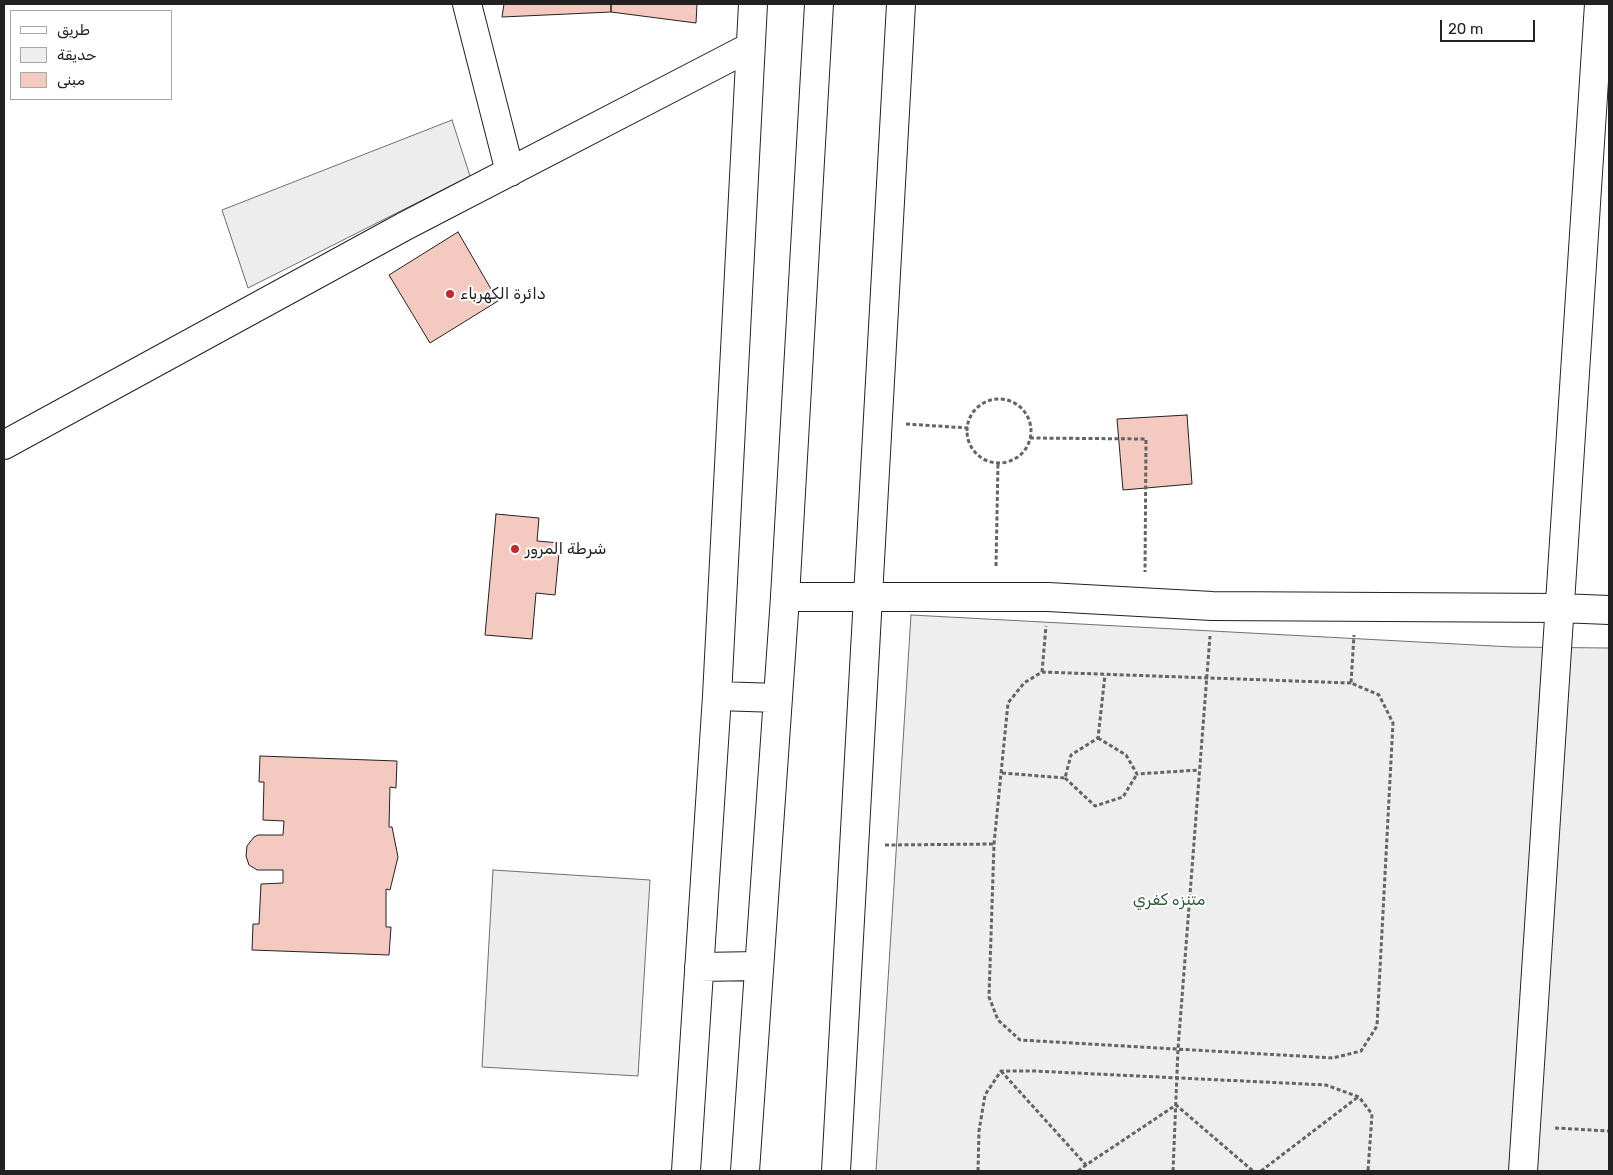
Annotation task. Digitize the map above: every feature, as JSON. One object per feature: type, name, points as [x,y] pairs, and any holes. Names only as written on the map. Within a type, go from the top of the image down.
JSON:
[{"type":"street","points":[[467,4],[510,172]]},
{"type":"street","points":[[686,1171],[717,696],[752,4]]},
{"type":"street","points":[[745,1171],[785,597],[819,4]]},
{"type":"street","points":[[836,1171],[901,4]]},
{"type":"street","points":[[1523,1171],[1599,4]]},
{"type":"street","points":[[4,445],[405,226],[750,48]]},
{"type":"street","points":[[785,597],[1048,597],[1212,606],[1560,608],[1609,610]]},
{"type":"street","points":[[717,696],[778,698]]},
{"type":"street","points":[[699,967],[759,966]]},
{"type":"path","points":[[989,400],[1010,400],[1026,414],[1030,423],[1030,438],[1023,452],[1015,458],[1005,462],[998,462],[985,459],[976,453],[970,444],[968,428],[973,413],[989,400]]},
{"type":"path","points":[[878,422],[968,428]]},
{"type":"path","points":[[1030,438],[1146,439],[1144,602]]},
{"type":"path","points":[[995,597],[998,462]]},
{"type":"path","points":[[1042,672],[1048,597]]},
{"type":"path","points":[[1173,1171],[1178,1050],[1212,606]]},
{"type":"path","points":[[1351,683],[1355,607]]},
{"type":"path","points":[[1042,672],[1351,683],[1379,695],[1393,723],[1378,1026],[1361,1050],[1333,1058],[1020,1040],[998,1020],[989,997],[994,844],[1008,703],[1024,683],[1042,672]]},
{"type":"path","points":[[1065,778],[1072,756],[1098,738],[1105,675]]},
{"type":"path","points":[[1098,738],[1126,755],[1137,774]]},
{"type":"path","points":[[1137,774],[1199,770]]},
{"type":"path","points":[[1002,773],[1065,778],[1095,806],[1123,797],[1137,774]]},
{"type":"path","points":[[854,846],[994,844]]},
{"type":"path","points":[[1001,1071],[1177,1077],[1326,1085],[1359,1097],[1372,1114],[1368,1171]]},
{"type":"path","points":[[1001,1071],[1086,1165]]},
{"type":"path","points":[[978,1171],[979,1131],[985,1095],[1001,1071]]},
{"type":"path","points":[[1260,1171],[1359,1097]]},
{"type":"path","points":[[1078,1171],[1176,1105]]},
{"type":"path","points":[[1176,1105],[1253,1171]]},
{"type":"path","points":[[1526,1127],[1609,1131]]},
{"type":"green space","name":"متنزه كفري","points":[[911,615],[1513,647],[1609,648],[1609,1171],[876,1171]]},
{"type":"shaded area","points":[[452,120],[470,176],[248,288],[222,210]]},
{"type":"shaded area","points":[[493,870],[650,880],[638,1076],[482,1067]]},
{"type":"building","points":[[504,4],[611,4],[611,12],[502,17]]},
{"type":"building","points":[[611,4],[697,4],[696,23],[611,12]]},
{"type":"building","points":[[458,232],[498,301],[430,343],[389,275]]},
{"type":"building","points":[[1187,415],[1192,484],[1123,490],[1117,419]]},
{"type":"building","points":[[496,514],[539,518],[537,541],[560,543],[555,595],[536,593],[532,639],[485,635]]},
{"type":"building","points":[[260,756],[397,761],[396,788],[390,787],[389,827],[392,827],[398,857],[390,890],[386,889],[386,927],[391,927],[389,955],[252,950],[253,924],[259,924],[261,884],[283,883],[283,870],[257,870],[249,865],[246,856],[247,846],[254,837],[258,835],[283,835],[284,821],[263,820],[264,782],[259,782]]},
{"type":"place","name":"دائرة الكهرباء","points":[[450,294]]},
{"type":"place","name":"شرطة المرور","points":[[515,549]]}]
